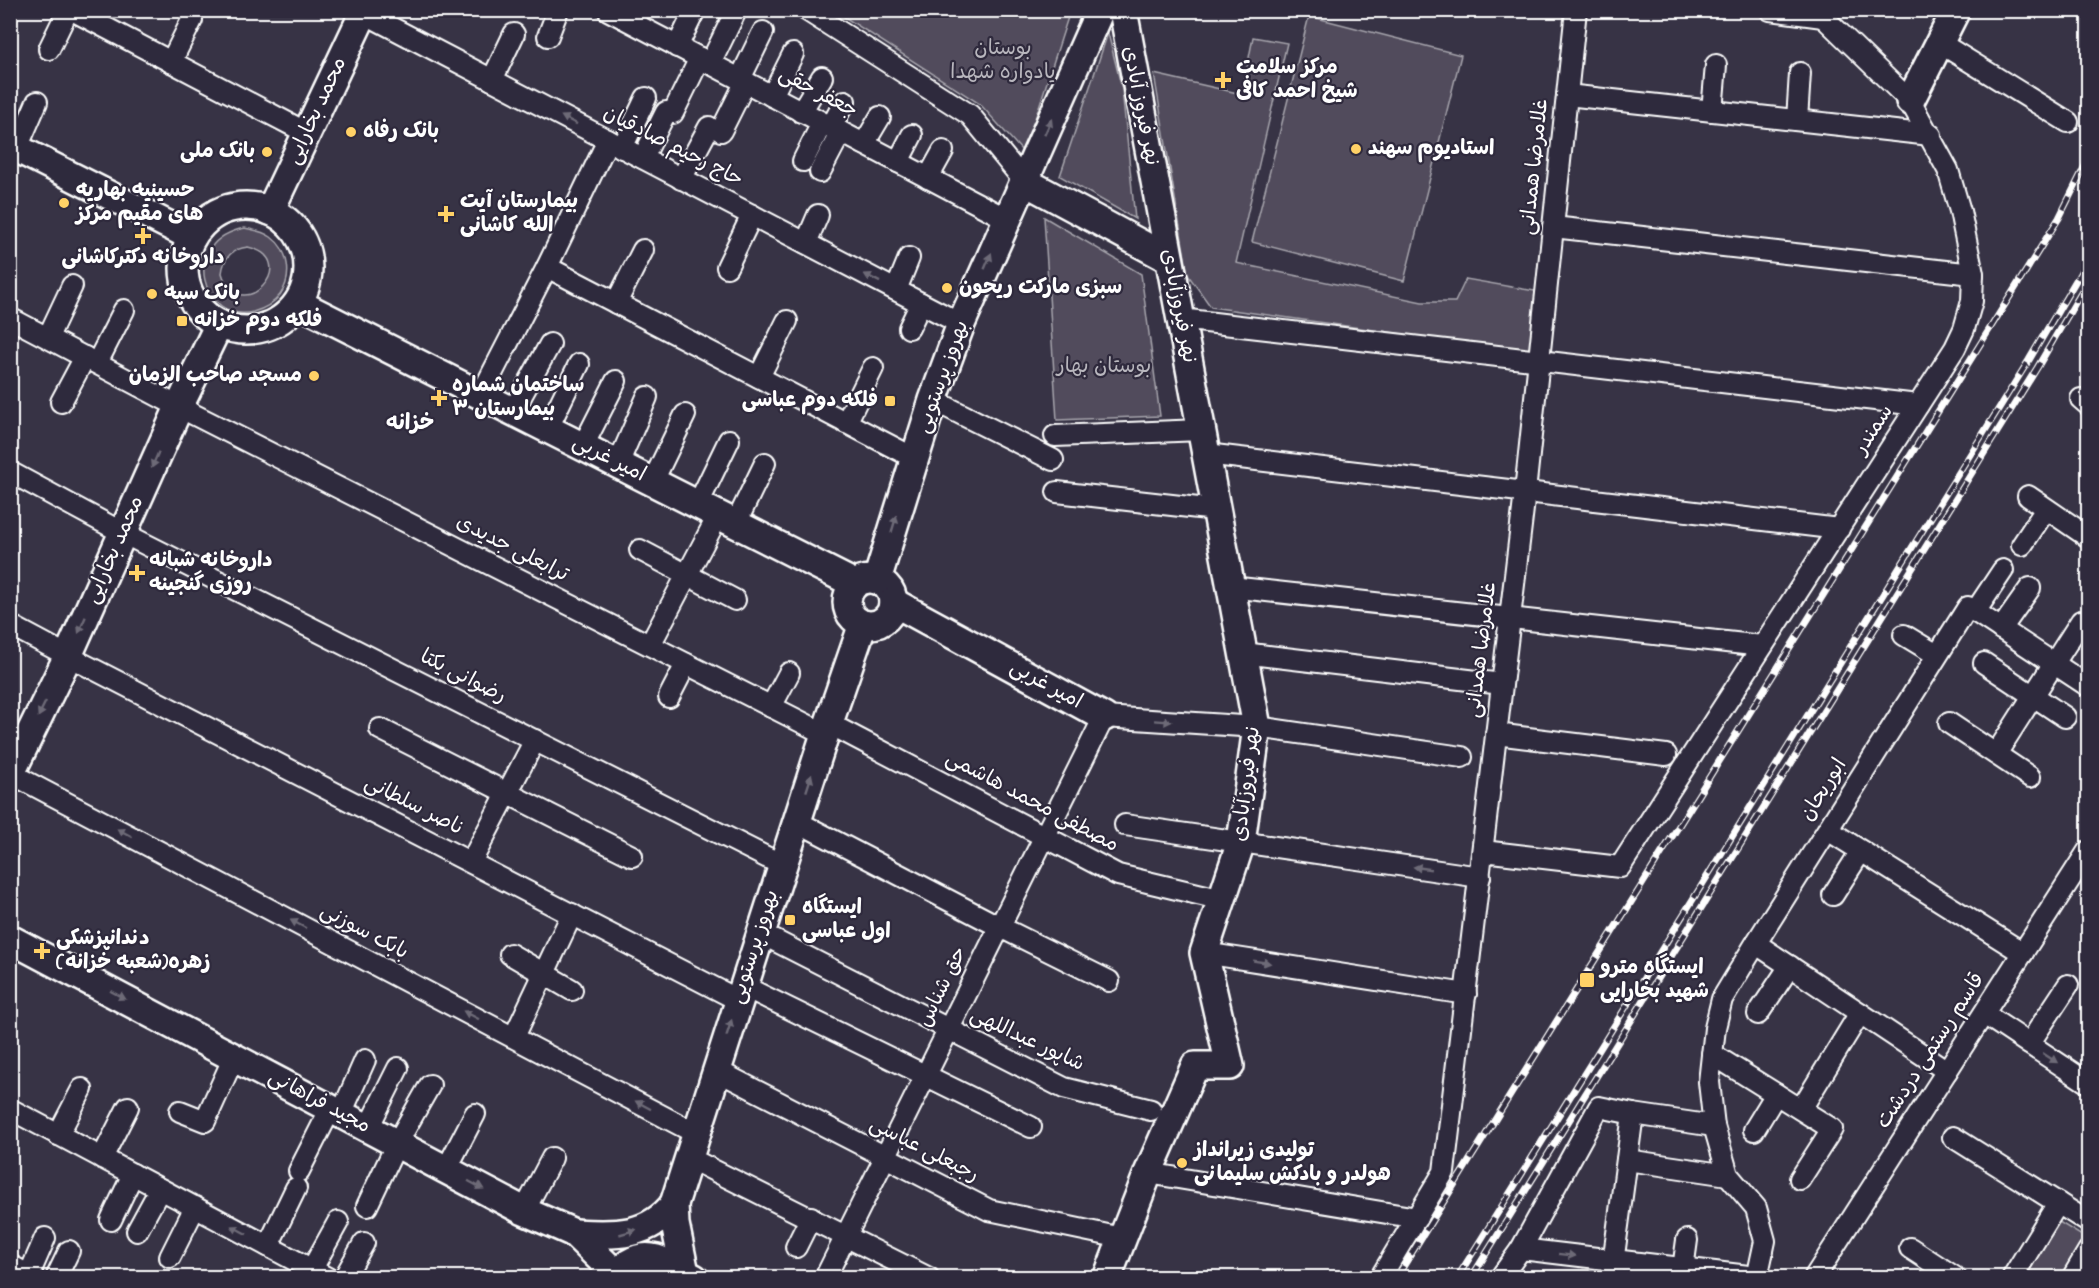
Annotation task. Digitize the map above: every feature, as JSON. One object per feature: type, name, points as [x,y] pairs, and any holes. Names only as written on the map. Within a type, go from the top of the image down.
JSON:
[{"type":"street","points":[[49,49],[70,10],[96,16],[171,62],[307,133]]},
{"type":"street","points":[[548,36],[558,10]]},
{"type":"street","name":"جعفر حقی","points":[[608,10],[635,17],[677,47],[1007,219]]},
{"type":"street","points":[[677,47],[695,10]]},
{"type":"street","points":[[806,10],[970,115],[1024,181],[1169,258]]},
{"type":"street","name":"بهروز پرستویی","points":[[866,582],[914,458],[961,324],[1100,10]]},
{"type":"street","name":"نهر فیروز آبادی","points":[[1123,10],[1158,201]]},
{"type":"street","name":"غلامرضا همدانی","points":[[1380,1278],[1444,1172],[1525,492],[1576,10]]},
{"type":"street","points":[[1770,10],[1820,14]]},
{"type":"street","points":[[1910,101],[1956,10]]},
{"type":"street","name":"حاج رحیم صادقیان","points":[[362,11],[961,324]]},
{"type":"street","name":"محمد بخارایی","points":[[270,211],[362,11]]},
{"type":"street","points":[[643,158],[736,11]]},
{"type":"street","name":"سمندر","points":[[1483,851],[1620,867],[1955,348],[1964,329],[1972,301],[1973,274],[1960,211],[1948,170],[1931,135],[1910,101],[1820,14]]},
{"type":"street","points":[[171,62],[192,20]]},
{"type":"street","points":[[681,178],[715,129],[743,81],[763,32]]},
{"type":"street","points":[[492,80],[514,34]]},
{"type":"street","points":[[1940,43],[2068,122]]},
{"type":"street","points":[[772,96],[793,54]]},
{"type":"street","points":[[1712,111],[1716,65]]},
{"type":"street","points":[[1797,120],[1800,73]]},
{"type":"street","points":[[801,112],[822,76]]},
{"type":"street","points":[[1567,95],[1931,135]]},
{"type":"street","points":[[481,395],[547,267],[615,144],[646,98]]},
{"type":"street","points":[[820,172],[832,127],[845,101]]},
{"type":"street","points":[[37,102],[14,146],[192,237]]},
{"type":"street","points":[[864,144],[880,117]]},
{"type":"street","points":[[803,161],[832,127]]},
{"type":"street","points":[[898,162],[912,135]]},
{"type":"street","points":[[928,178],[943,151]]},
{"type":"street","name":"نهر فیروزآبادی","points":[[1158,201],[1257,727],[1241,843],[1204,953]]},
{"type":"street","points":[[253,206],[270,211],[286,220],[298,233],[306,250],[309,268],[306,286],[298,303],[286,316],[271,325],[254,330],[236,329],[219,324],[202,312],[190,296],[184,276],[185,256],[192,237],[203,223],[218,213],[235,207],[253,206]]},
{"type":"street","points":[[727,267],[752,215]]},
{"type":"street","points":[[806,243],[818,215]]},
{"type":"street","points":[[1553,227],[1973,274]]},
{"type":"street","points":[[616,303],[643,250]]},
{"type":"street","points":[[896,290],[909,258]]},
{"type":"street","points":[[547,267],[914,458]]},
{"type":"street","points":[[48,337],[72,286]]},
{"type":"street","name":"امیر غربی","points":[[298,303],[718,514],[866,582]]},
{"type":"street","points":[[909,328],[921,303]]},
{"type":"street","points":[[61,402],[124,310]]},
{"type":"street","name":"ترابعلی جدیدی","points":[[10,318],[771,707],[826,728]]},
{"type":"street","points":[[1180,319],[1918,405]]},
{"type":"street","points":[[759,377],[787,321]]},
{"type":"street","name":"محمد بخارایی","points":[[11,774],[68,656],[179,406],[219,324]]},
{"type":"street","points":[[513,411],[550,344]]},
{"type":"street","points":[[548,428],[579,364]]},
{"type":"street","points":[[846,423],[873,368]]},
{"type":"street","points":[[583,446],[616,381]]},
{"type":"street","points":[[618,464],[647,397]]},
{"type":"street","points":[[933,400],[1053,460]]},
{"type":"street","points":[[653,481],[685,416]]},
{"type":"street","points":[[1055,436],[1203,442],[1525,492],[1839,529]]},
{"type":"street","points":[[718,514],[729,440]]},
{"type":"street","points":[[650,645],[718,514],[765,463]]},
{"type":"street","name":"رضوانی یکتا","points":[[10,472],[123,533],[782,865]]},
{"type":"street","points":[[1057,492],[1216,510]]},
{"type":"street","points":[[2028,496],[2088,537]]},
{"type":"street","points":[[2022,545],[2046,509]]},
{"type":"street","points":[[640,550],[735,600]]},
{"type":"street","name":"ابوریحان","points":[[1728,1174],[1714,1126],[1709,1082],[1715,1028],[1722,999],[1937,655],[2003,570]]},
{"type":"street","points":[[866,582],[885,585],[891,592],[893,602],[890,612],[883,621],[873,624],[862,624],[852,617],[847,606],[848,594],[866,582]]},
{"type":"street","points":[[1231,587],[1762,646]]},
{"type":"street","points":[[2001,629],[2030,588]]},
{"type":"street","name":"امیر غربی","points":[[893,602],[1104,717]]},
{"type":"street","points":[[1972,610],[2088,686]]},
{"type":"street","points":[[1996,754],[2081,621]]},
{"type":"street","name":"بهروز پرستویی","points":[[690,1275],[675,1224],[674,1204],[740,993],[862,624]]},
{"type":"street","name":"ناصر سلطانی","points":[[10,625],[572,914],[740,993],[926,1074],[1031,1127]]},
{"type":"street","points":[[1904,636],[1937,655]]},
{"type":"street","points":[[1243,653],[1502,684]]},
{"type":"street","points":[[1984,663],[2065,717]]},
{"type":"street","points":[[669,697],[686,664]]},
{"type":"street","points":[[771,707],[789,674]]},
{"type":"street","points":[[1104,717],[1257,727],[1462,757]]},
{"type":"street","name":"حق شناس","points":[[825,1278],[1104,717]]},
{"type":"street","points":[[1949,723],[2030,777]]},
{"type":"street","name":"مصطفی محمد هاشمی","points":[[826,728],[1118,875],[1223,900]]},
{"type":"street","points":[[380,729],[632,856]]},
{"type":"street","points":[[1496,734],[1666,755]]},
{"type":"street","points":[[471,862],[535,740]]},
{"type":"street","name":"بابک سوزنی","points":[[11,774],[513,1037],[810,1217],[929,1278]]},
{"type":"street","points":[[796,821],[1108,981]]},
{"type":"street","points":[[1125,825],[1480,877]]},
{"type":"street","points":[[1828,830],[2023,953]]},
{"type":"street","points":[[1833,895],[1861,851]]},
{"type":"street","name":"قاسم رستمی دردشت","points":[[1814,1278],[2088,853]]},
{"type":"street","points":[[513,1037],[572,914]]},
{"type":"street","name":"شاپور عبداللهی","points":[[760,933],[1064,1088],[1151,1110]]},
{"type":"street","name":"مجید فراهانی","points":[[10,939],[524,1211],[574,1233],[618,1277]]},
{"type":"street","points":[[1764,949],[1947,1071]]},
{"type":"street","points":[[1107,1278],[1148,1173],[1195,1066],[1230,1066],[1204,953],[1466,993]]},
{"type":"street","points":[[510,954],[572,990]]},
{"type":"street","points":[[1758,1014],[1790,966]]},
{"type":"street","points":[[2029,1044],[2068,985]]},
{"type":"street","points":[[1801,1110],[1860,1013]]},
{"type":"street","points":[[1984,1014],[2088,1083]]},
{"type":"street","points":[[1712,1054],[1832,1129],[1800,1179]]},
{"type":"street","points":[[180,1111],[205,1121],[234,1057]]},
{"type":"street","points":[[268,1246],[298,1179],[365,1060]]},
{"type":"street","points":[[368,1128],[398,1068]]},
{"type":"street","name":"رجبعلی عباسی","points":[[716,1070],[988,1210],[1122,1238]]},
{"type":"street","points":[[367,1206],[397,1143],[430,1085]]},
{"type":"street","points":[[58,1135],[82,1089]]},
{"type":"street","points":[[1754,1130],[1776,1095]]},
{"type":"street","points":[[102,1158],[128,1107]]},
{"type":"street","points":[[1500,1278],[1521,1249],[1599,1107],[1714,1126]]},
{"type":"street","points":[[12,1114],[58,1135],[320,1273],[338,1222]]},
{"type":"street","points":[[446,1170],[476,1114]]},
{"type":"street","points":[[1612,1269],[1633,1114]]},
{"type":"street","points":[[1953,1137],[2058,1203],[2087,1218]]},
{"type":"street","points":[[524,1211],[552,1158]]},
{"type":"street","points":[[1521,1249],[1612,1269],[1683,1269],[1757,1277],[1765,1241],[1756,1208],[1728,1174],[1627,1160]]},
{"type":"street","points":[[1148,1173],[1417,1218]]},
{"type":"street","points":[[111,1220],[133,1174]]},
{"type":"street","points":[[137,1231],[160,1188]]},
{"type":"street","points":[[2012,1278],[2058,1203]]},
{"type":"street","points":[[574,1233],[620,1235],[650,1226],[674,1204]]},
{"type":"street","points":[[170,1257],[195,1207]]},
{"type":"street","points":[[796,1247],[810,1217]]},
{"type":"street","points":[[10,1265],[32,1276],[45,1238]]},
{"type":"street","points":[[1683,1269],[1687,1240]]},
{"type":"street","points":[[344,1278],[364,1243]]},
{"type":"street","points":[[1910,1248],[1956,1278]]},
{"type":"street","points":[[56,1278],[69,1251]]},
{"type":"street","points":[[2072,1278],[2088,1251]]},
{"type":"street","points":[[618,1277],[622,1268],[633,1260],[645,1256],[667,1263],[690,1275]]},
{"type":"green space","name":"بوستان یادواره شهدا","points":[[835,11],[1070,11],[1024,153],[980,104]]},
{"type":"green space","name":"استادیوم سهند","points":[[1309,16],[1461,55],[1404,281],[1252,242]]},
{"type":"green space","points":[[1108,33],[1122,89],[1135,219],[1060,176]]},
{"type":"green space","points":[[1253,37],[1287,43],[1236,263],[1422,302],[1455,302],[1466,279],[1535,291],[1530,352],[1211,307],[1188,275],[1154,74],[1242,94]]},
{"type":"green space","name":"بوستان بهار","points":[[1044,217],[1141,274],[1160,416],[1057,420]]},
{"type":"green space","points":[[245,228],[255,230],[271,237],[282,249],[287,264],[287,280],[280,295],[268,306],[253,312],[236,312],[221,306],[211,294],[205,279],[204,263],[211,248],[224,236]],"holes":[[[248,247],[264,254],[270,265],[269,276],[263,286],[253,293],[241,295],[230,289],[222,273],[227,258],[233,252]]]},
{"type":"green space","points":[[2056,1220],[2087,1239],[2062,1277],[2020,1278]]},
{"type":"railway","points":[[1396,1278],[2059,218],[2088,160]]},
{"type":"railway","points":[[1457,1278],[2029,360],[2088,260]]},
{"type":"railway","points":[[1471,1278],[2037,368],[2088,281]]},
{"type":"place","name":"مرکز سلامت شیخ احمد کافی","points":[[1223,80]]},
{"type":"place","name":"بانک رفاه","points":[[351,132]]},
{"type":"place","name":"استادیوم سهند","points":[[1356,149]]},
{"type":"place","name":"بانک ملی","points":[[267,152]]},
{"type":"place","name":"حسینیه بهاریه های مقیم مرکز","points":[[64,203]]},
{"type":"place","name":"بیمارستان آیت الله کاشانی","points":[[446,214]]},
{"type":"place","name":"داروخانه دکترکاشانی","points":[[143,236]]},
{"type":"place","name":"سبزی مارکت ریحون","points":[[947,288]]},
{"type":"place","name":"بانک سپه","points":[[152,294]]},
{"type":"place","name":"فلکه دوم خزانه","points":[[182,321]]},
{"type":"place","name":"مسجد صاحب الزمان","points":[[314,376]]},
{"type":"place","name":"ساختمان شماره ۳ بیمارستان","points":[[439,398]]},
{"type":"place","name":"فلکه دوم عباسی","points":[[890,401]]},
{"type":"place","name":"داروخانه شبانه روزی گنجینه","points":[[137,573]]},
{"type":"place","name":"ایستگاه اول عباسی","points":[[790,920]]},
{"type":"place","name":"دندانپزشکی زهره(شعبه خزانه)","points":[[42,951]]},
{"type":"place","name":"ایستگاه مترو شهید بخارایی","points":[[1587,980]]},
{"type":"place","name":"تولیدی زیرانداز هولدر و بادکش سلیمانی","points":[[1182,1163]]},
{"type":"district","name":"خزانه","points":[[410,424]]}]
